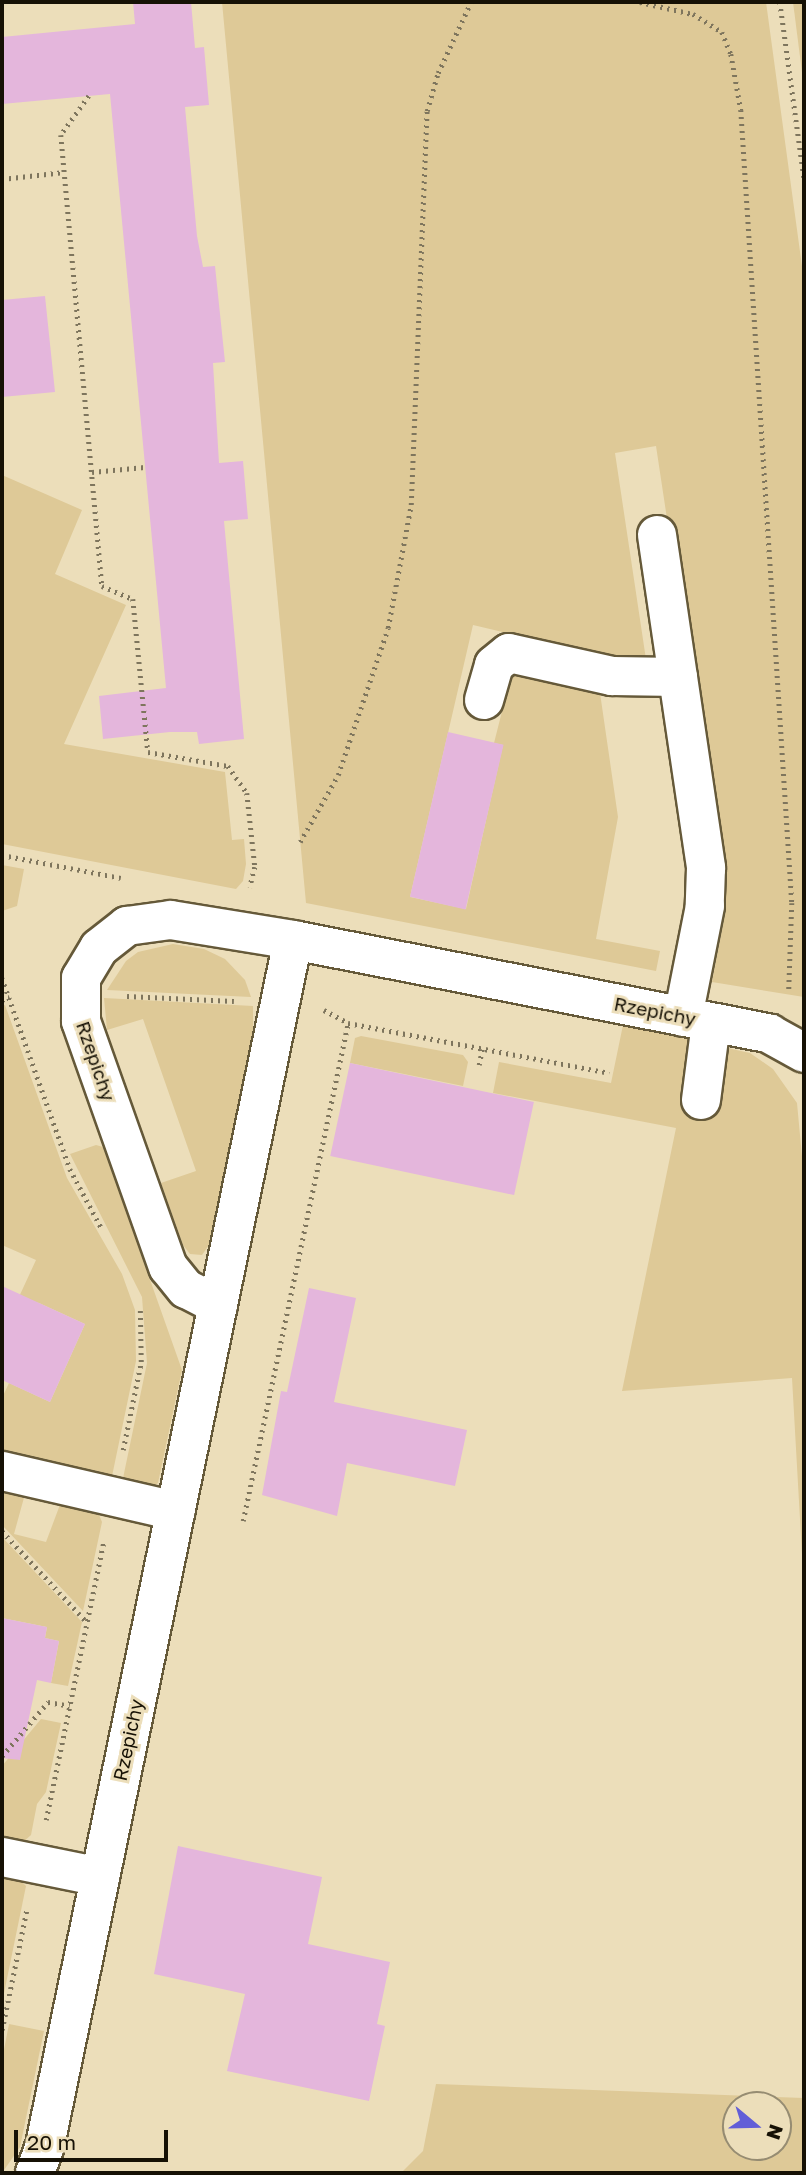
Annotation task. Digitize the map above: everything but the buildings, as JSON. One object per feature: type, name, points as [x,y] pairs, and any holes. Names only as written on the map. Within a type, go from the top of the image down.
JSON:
[{"type":"street","points":[[657,535],[707,888],[697,1020],[701,1100]]},
{"type":"street","points":[[484,700],[494,665],[509,653],[611,676],[678,677]]},
{"type":"street","name":"Rzepichy","points":[[218,1305],[186,1289],[168,1267],[81,1021],[78,993],[81,978],[99,948],[117,932],[138,922],[171,920],[293,940],[770,1034],[804,1053]]},
{"type":"street","name":"Rzepichy","points":[[35,2173],[45,2145],[293,940]]},
{"type":"street","points":[[2,1471],[175,1511]]},
{"type":"street","points":[[19,1860],[100,1877]]},
{"type":"path","points":[[300,842],[338,775],[377,667],[398,577],[413,473],[424,132],[438,73],[471,2]]},
{"type":"path","points":[[640,2],[693,14],[722,32],[731,54],[741,110],[792,903],[789,997]]},
{"type":"path","points":[[780,2],[804,177]]},
{"type":"path","points":[[89,96],[61,131],[102,586],[133,599],[148,752],[228,766],[242,784],[248,798],[254,867],[245,894]]},
{"type":"path","points":[[2,179],[65,172]]},
{"type":"path","points":[[92,472],[145,467]]},
{"type":"path","points":[[2,978],[69,1169],[107,1237]]},
{"type":"path","points":[[78,993],[280,1003]]},
{"type":"path","points":[[2,1000],[9,998]]},
{"type":"path","points":[[243,1521],[348,1023],[609,1073]]},
{"type":"path","points":[[478,1065],[482,1049]]},
{"type":"path","points":[[2,2030],[19,1860],[70,1706],[141,1362],[142,1327],[137,1298]]},
{"type":"path","points":[[2,1531],[87,1622]]},
{"type":"path","points":[[2,1756],[48,1702],[70,1706]]},
{"type":"path","points":[[801,2173],[804,2168]]},
{"type":"shaded area","points":[[222,2],[766,2],[804,281],[804,997],[712,982],[726,909],[656,446],[615,453],[647,666],[473,625],[410,897],[466,909],[503,745],[494,743],[514,664],[599,686],[618,817],[596,939],[660,951],[656,971],[306,903]]},
{"type":"shaded area","points":[[793,2],[804,2],[804,88]]},
{"type":"shaded area","points":[[2,475],[82,510],[55,574],[126,605],[64,744],[225,772],[232,840],[244,839],[246,864],[243,881],[236,889],[2,844]]},
{"type":"shaded area","points":[[2,865],[24,869],[17,906],[2,911]]},
{"type":"shaded area","points":[[173,944],[204,949],[225,959],[245,980],[251,997],[107,990],[126,961],[138,952]]},
{"type":"shaded area","points":[[104,998],[253,1006],[253,1030],[209,1245],[202,1255],[190,1254],[183,1245],[161,1183],[196,1171],[143,1019],[107,1030]]},
{"type":"shaded area","points":[[5,1005],[67,1178],[122,1274],[135,1310],[136,1361],[111,1481],[2,1454],[2,1398],[9,1383],[50,1402],[85,1324],[39,1303],[18,1299],[36,1260],[2,1245],[2,1006]]},
{"type":"shaded area","points":[[623,1025],[750,1053],[773,1069],[797,1103],[804,1178],[804,1590],[792,1378],[622,1391],[676,1128],[493,1093],[499,1062],[611,1083]]},
{"type":"shaded area","points":[[361,1036],[463,1055],[468,1062],[463,1086],[350,1063],[355,1038]]},
{"type":"shaded area","points":[[96,1145],[103,1147],[182,1370],[158,1483],[150,1489],[122,1483],[147,1363],[142,1297],[70,1154]]},
{"type":"shaded area","points":[[2,1487],[25,1494],[14,1534],[46,1542],[61,1502],[97,1510],[102,1522],[83,1611],[2,1525]]},
{"type":"shaded area","points":[[2,1537],[82,1622],[68,1686],[51,1683],[59,1641],[45,1638],[47,1627],[2,1618]]},
{"type":"shaded area","points":[[41,1719],[61,1723],[46,1792],[37,1804],[31,1835],[22,1843],[2,1840],[2,1766]]},
{"type":"shaded area","points":[[2,1873],[15,1875],[26,1886],[2,2003]]},
{"type":"shaded area","points":[[9,2024],[44,2031],[20,2147],[2,2173],[2,2060]]},
{"type":"shaded area","points":[[436,2084],[722,2095],[722,2161],[792,2161],[792,2098],[804,2098],[804,2173],[401,2173],[423,2151]]}]
